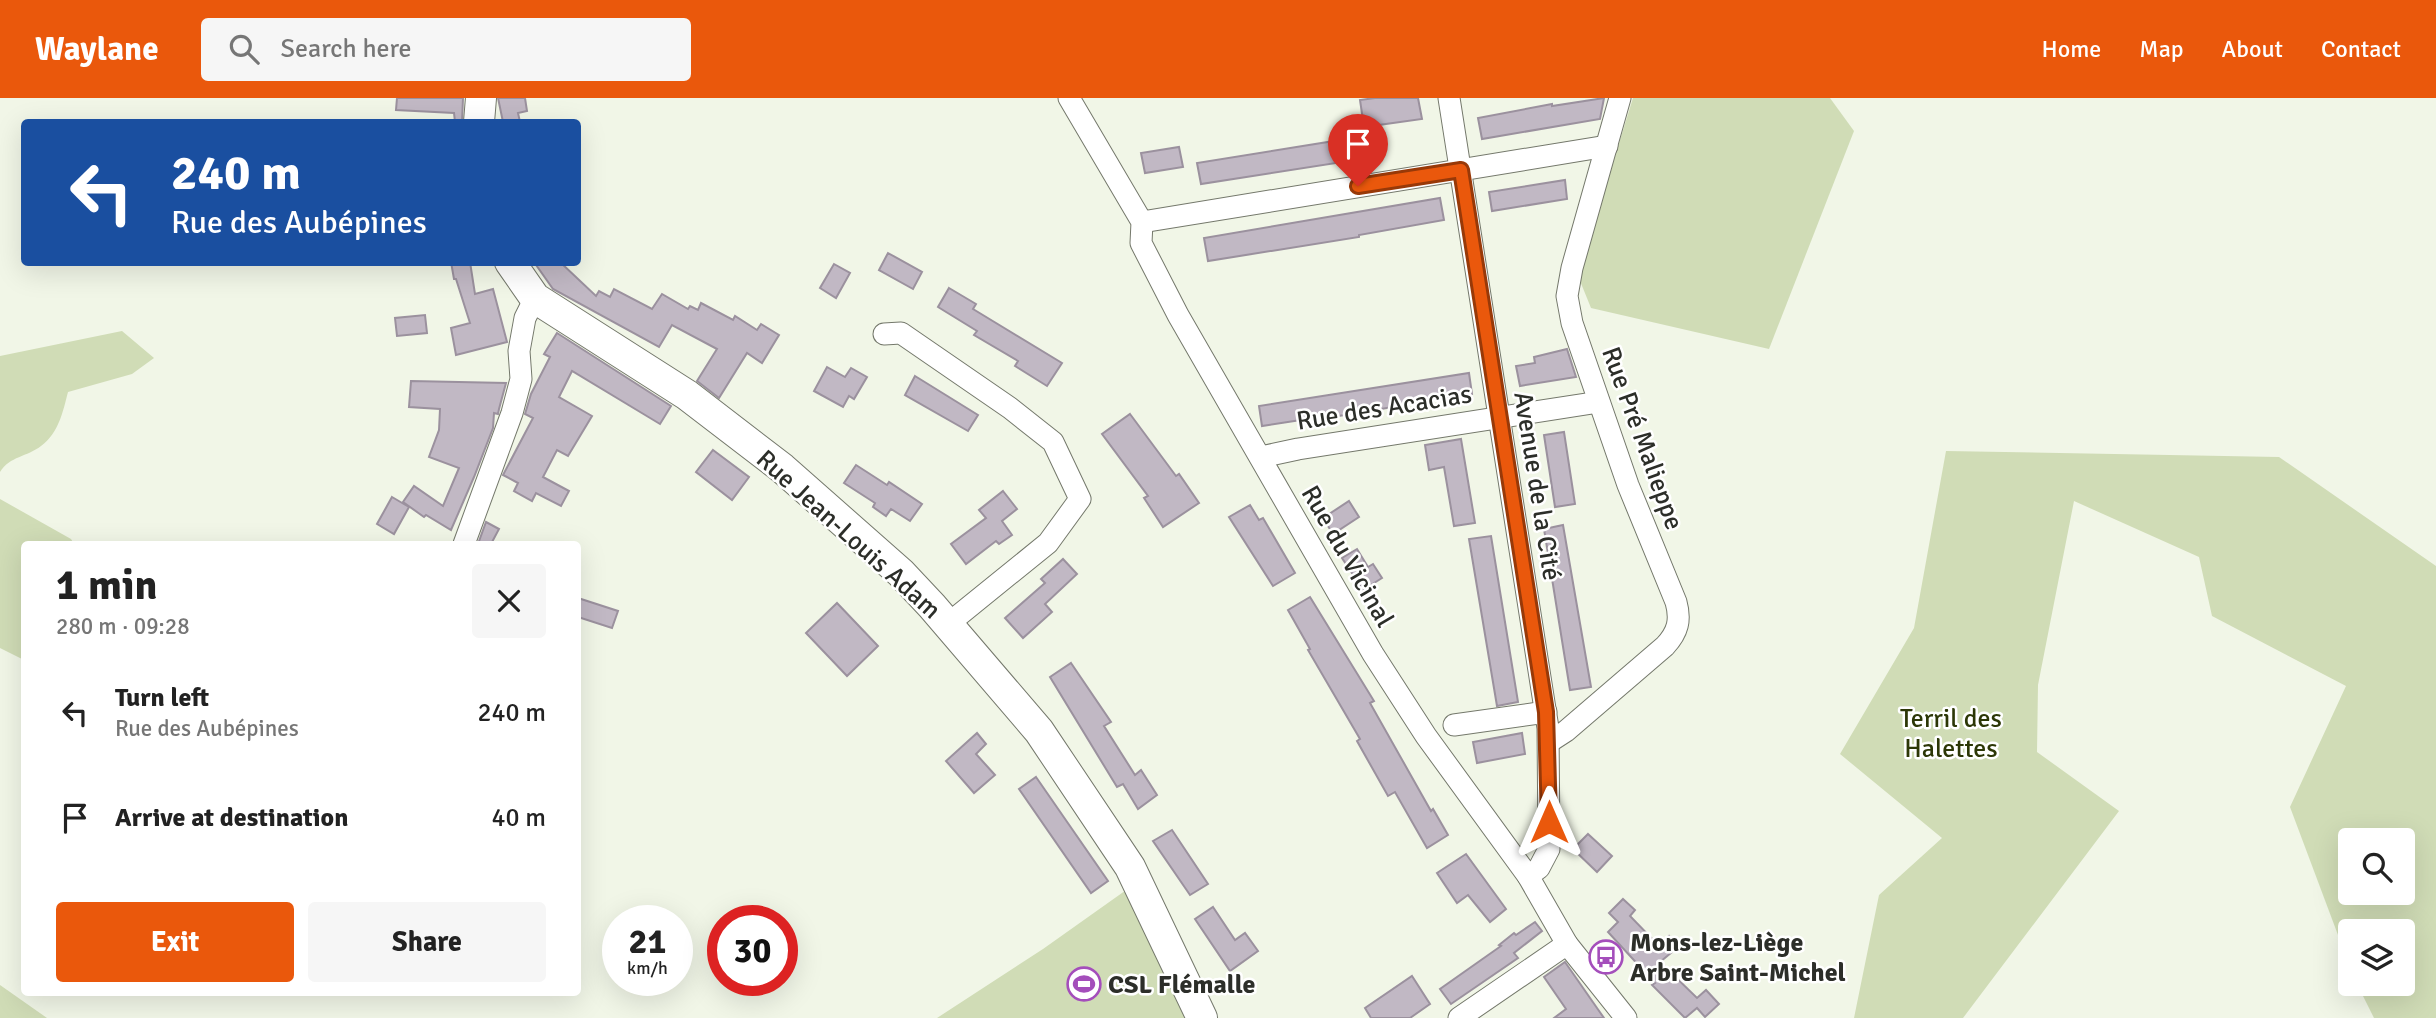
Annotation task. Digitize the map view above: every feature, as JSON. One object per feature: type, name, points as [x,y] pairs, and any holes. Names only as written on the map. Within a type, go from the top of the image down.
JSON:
[{"type":"street","points":[[479,119],[481,98]]},
{"type":"street","name":"Rue du Vicinal","points":[[1069,98],[1142,222],[1141,243],[1183,323],[1261,457],[1270,478],[1403,703],[1528,876],[1567,944],[1626,1018]]},
{"type":"street","name":"Avenue de la Cité","points":[[1449,98],[1546,712],[1549,742],[1549,849],[1539,868],[1528,876]]},
{"type":"street","name":"Rue Pré Malieppe","points":[[1549,742],[1665,646],[1677,631],[1679,621],[1676,602],[1628,485],[1599,402],[1572,323],[1567,296],[1572,268],[1620,98]]},
{"type":"street","points":[[1142,222],[1606,146]]},
{"type":"street","name":"Rue Jean-Louis Adam","points":[[513,266],[535,298],[687,395],[782,468],[901,573],[948,624],[1039,731],[1130,867],[1202,1018]]},
{"type":"street","points":[[465,541],[512,413],[521,379],[519,351],[525,318],[535,298]]},
{"type":"street","points":[[884,334],[901,333],[1010,408],[1053,442],[1080,499],[1048,543],[948,624]]},
{"type":"street","name":"Rue des Acacias","points":[[1261,457],[1599,402]]},
{"type":"street","points":[[1454,725],[1546,712]]},
{"type":"street","points":[[1459,1018],[1567,944]]},
{"type":"green space","points":[[1633,98],[1830,98],[1854,131],[1769,349],[1591,308],[1578,276]]},
{"type":"green space","points":[[122,331],[154,358],[132,374],[68,392],[59,421],[47,441],[36,450],[9,463],[0,472],[0,356]]},
{"type":"green space","name":"Terril des Halettes","points":[[1946,451],[2279,457],[2436,566],[2436,1018],[2374,1018],[2363,996],[2415,996],[2415,919],[2338,919],[2338,935],[2290,807],[2346,686],[2212,616],[2199,557],[2074,501],[2038,685],[2037,752],[2119,811],[1963,1018],[1854,1018],[1879,895],[1942,838],[1840,754],[1914,628]]},
{"type":"green space","points":[[0,499],[72,541],[21,541],[21,658],[0,648]]},
{"type":"green space","name":"CSL Flémalle","points":[[1129,888],[1195,1018],[937,1018],[1043,949]]},
{"type":"green space","points":[[0,985],[47,1018],[0,1018]]},
{"type":"building","points":[[397,98],[463,98],[462,119],[455,119],[454,113],[396,110]]},
{"type":"building","points":[[498,98],[525,98],[527,111],[518,113],[519,119],[502,119]]},
{"type":"building","points":[[1418,98],[1422,119],[1364,127],[1360,100]]},
{"type":"building","points":[[1604,98],[1600,119],[1482,139],[1478,118],[1552,104]]},
{"type":"building","points":[[1359,137],[1362,159],[1201,184],[1197,163]]},
{"type":"building","points":[[1179,147],[1183,167],[1145,173],[1141,153]]},
{"type":"building","points":[[1565,180],[1567,199],[1492,211],[1489,192]]},
{"type":"building","points":[[1440,198],[1444,220],[1359,237],[1208,261],[1204,238]]},
{"type":"building","points":[[888,253],[922,272],[913,289],[879,270]]},
{"type":"building","points":[[834,264],[850,273],[836,298],[820,288]]},
{"type":"building","points":[[452,266],[471,266],[475,294],[493,289],[507,342],[456,355],[451,328],[470,323]]},
{"type":"building","points":[[537,266],[564,266],[596,296],[599,291],[610,297],[614,289],[652,309],[662,294],[688,309],[690,306],[698,310],[701,303],[733,320],[735,316],[757,330],[761,324],[779,335],[762,363],[747,353],[719,398],[697,381],[717,349],[672,325],[659,347],[553,289]]},
{"type":"building","points":[[949,288],[976,304],[973,309],[1062,363],[1047,386],[1015,366],[1018,361],[974,335],[977,331],[938,307]]},
{"type":"building","points":[[425,315],[427,333],[397,336],[395,318]]},
{"type":"building","points":[[557,333],[671,406],[660,424],[572,371],[559,397],[592,416],[568,456],[557,450],[543,477],[569,491],[561,506],[536,493],[532,501],[514,491],[518,483],[503,475],[533,418],[525,414],[531,394],[550,357],[544,354]]},
{"type":"building","points":[[1567,349],[1576,377],[1520,386],[1516,366],[1535,363],[1534,357]]},
{"type":"building","points":[[827,367],[845,377],[851,368],[867,377],[854,399],[849,396],[843,407],[814,391]]},
{"type":"building","points":[[1469,373],[1472,394],[1262,426],[1259,406]]},
{"type":"building","points":[[915,376],[978,415],[968,431],[905,395]]},
{"type":"building","points":[[411,381],[506,383],[498,414],[494,413],[493,428],[451,530],[426,515],[424,517],[403,502],[414,486],[443,506],[459,468],[429,457],[439,430],[440,409],[409,407]]},
{"type":"building","points":[[1130,414],[1199,503],[1163,527],[1144,498],[1148,496],[1102,434]]},
{"type":"building","points":[[1564,432],[1575,504],[1555,507],[1544,435]]},
{"type":"building","points":[[1461,439],[1475,523],[1454,526],[1444,467],[1429,470],[1425,445]]},
{"type":"building","points":[[713,450],[749,477],[732,500],[696,472]]},
{"type":"building","points":[[856,465],[887,485],[889,482],[922,504],[910,521],[891,509],[886,516],[873,507],[875,503],[844,483]]},
{"type":"building","points":[[1003,491],[1017,509],[1002,521],[1012,535],[999,544],[996,541],[966,564],[951,544],[986,518],[979,510]]},
{"type":"building","points":[[392,497],[409,507],[394,534],[377,524]]},
{"type":"building","points":[[1349,501],[1359,517],[1333,534],[1323,518]]},
{"type":"building","points":[[1250,505],[1259,520],[1263,518],[1295,573],[1273,586],[1229,517]]},
{"type":"building","points":[[486,522],[499,529],[493,541],[479,541]]},
{"type":"building","points":[[1563,525],[1591,687],[1570,690],[1544,529]]},
{"type":"building","points":[[1491,536],[1518,702],[1497,706],[1469,539]]},
{"type":"building","points":[[1357,549],[1368,567],[1373,564],[1382,578],[1363,590],[1342,558]]},
{"type":"building","points":[[1063,559],[1077,574],[1045,604],[1052,612],[1023,638],[1005,618],[1045,583],[1041,579]]},
{"type":"building","points":[[1310,597],[1374,701],[1370,703],[1431,811],[1433,809],[1448,835],[1427,848],[1395,792],[1388,796],[1357,741],[1360,739],[1288,610]]},
{"type":"building","points":[[581,599],[618,611],[612,628],[581,618]]},
{"type":"building","points":[[837,603],[878,646],[847,676],[806,633]]},
{"type":"building","points":[[1071,663],[1111,722],[1104,726],[1135,775],[1141,770],[1157,795],[1138,809],[1123,784],[1117,787],[1050,677]]},
{"type":"building","points":[[977,733],[986,744],[976,754],[995,775],[974,793],[946,761]]},
{"type":"building","points":[[1522,733],[1525,754],[1477,763],[1473,742]]},
{"type":"building","points":[[1036,777],[1108,881],[1091,893],[1019,789]]},
{"type":"building","points":[[1172,830],[1208,884],[1190,895],[1153,841]]},
{"type":"building","points":[[1588,834],[1612,856],[1597,872],[1573,849]]},
{"type":"building","points":[[1466,854],[1506,909],[1490,922],[1468,895],[1457,903],[1437,873]]},
{"type":"building","points":[[1623,899],[1635,910],[1630,916],[1658,945],[1669,936],[1678,947],[1660,962],[1697,998],[1706,990],[1719,1004],[1705,1017],[1697,1008],[1685,1018],[1652,985],[1655,983],[1608,932],[1618,922],[1609,913]]},
{"type":"building","points":[[1213,907],[1235,940],[1245,933],[1258,951],[1230,971],[1195,919]]},
{"type":"building","points":[[1535,922],[1542,931],[1514,953],[1518,958],[1451,1004],[1440,989],[1501,946],[1499,945],[1514,933],[1516,935]]},
{"type":"building","points":[[1565,962],[1604,1018],[1554,1018],[1566,1009],[1544,977]]},
{"type":"building","points":[[1412,976],[1430,1004],[1410,1018],[1371,1018],[1365,1008]]},
{"type":"place","name":"Mons-lez-Liège Arbre Saint-Michel","points":[[1606,957]]},
{"type":"place","name":"CSL Flémalle","points":[[1084,984]]},
{"type":"route","points":[[1358,186],[1461,170],[1546,712],[1549,742],[1549,822]]}]
